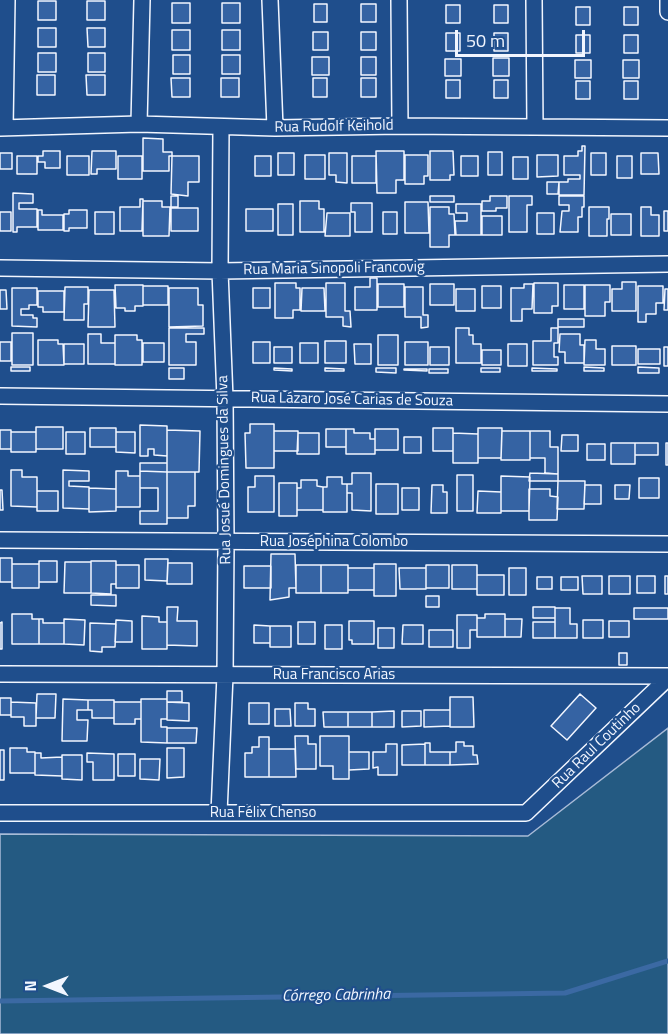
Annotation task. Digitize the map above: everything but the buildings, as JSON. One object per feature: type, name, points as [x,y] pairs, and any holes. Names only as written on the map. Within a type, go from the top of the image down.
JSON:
[{"type":"street","points":[[3,128],[7,0]]},
{"type":"street","points":[[139,124],[142,0]]},
{"type":"street","points":[[270,0],[275,128]]},
{"type":"street","points":[[399,0],[400,126]]},
{"type":"street","points":[[534,0],[535,127]]},
{"type":"street","points":[[668,0],[668,12]]},
{"type":"street","name":"Rua Rudolf Keihold","points":[[3,128],[139,124],[275,128],[400,126],[668,128]]},
{"type":"street","name":"Rua Josué Domingues da Silva","points":[[219,813],[225,675],[226,542],[225,399],[220,271],[221,127]]},
{"type":"street","name":"Rua Maria Sinopoli Francovig","points":[[0,268],[220,271],[668,264]]},
{"type":"street","name":"Rua Lázaro José Carias de Souza","points":[[0,396],[668,404]]},
{"type":"street","name":"Rua Joséphina Colombo","points":[[0,540],[668,544]]},
{"type":"street","name":"Rua Francisco Arias","points":[[0,674],[668,677]]},
{"type":"street","name":"Rua Raul Coutinho","points":[[526,813],[668,677]]},
{"type":"street","name":"Rua Félix Chenso","points":[[0,813],[526,813]]},
{"type":"shaded area","points":[[668,728],[668,1034],[0,1034],[0,834],[528,836]]},
{"type":"waterway","name":"Córrego Cabrinha","points":[[0,1001],[565,993],[668,961]]}]
